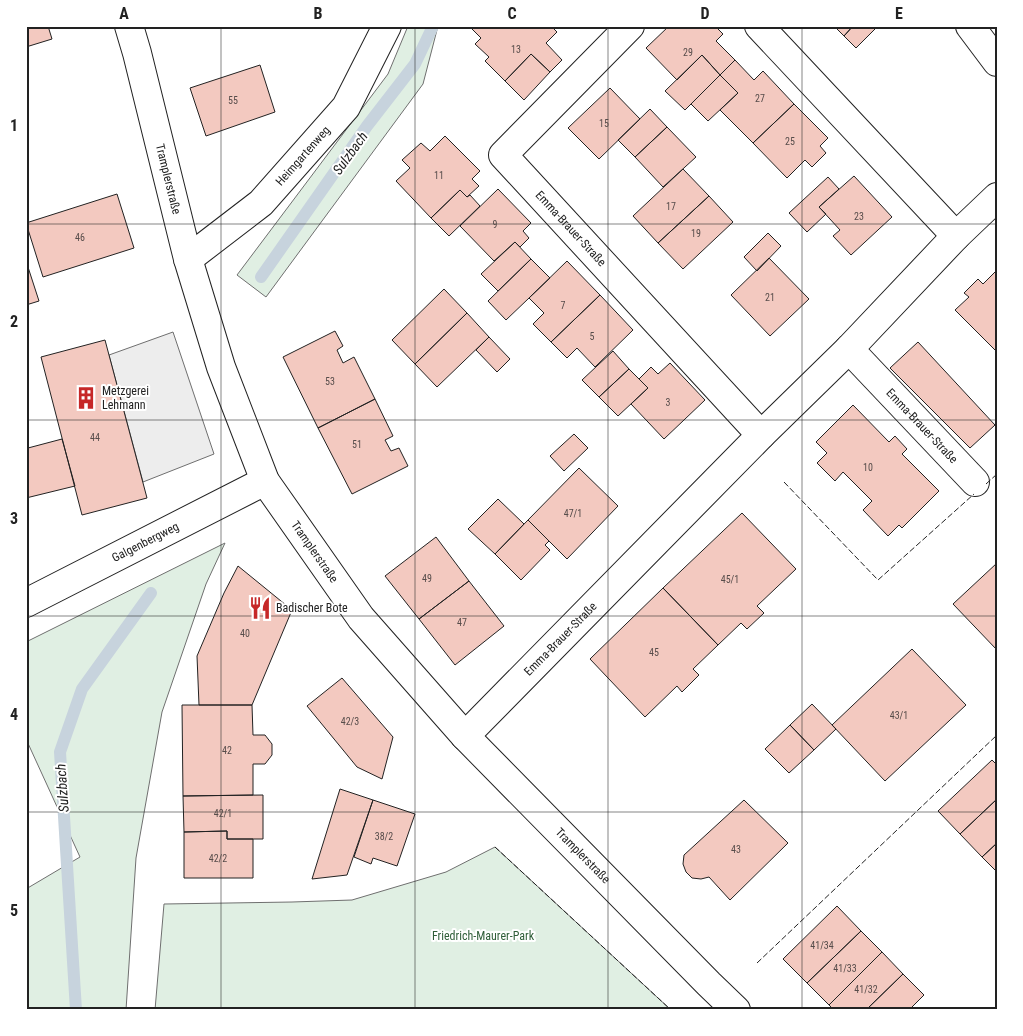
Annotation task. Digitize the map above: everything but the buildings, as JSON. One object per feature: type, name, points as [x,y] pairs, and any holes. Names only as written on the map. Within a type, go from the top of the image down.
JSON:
[{"type":"street","name":"Tramplerstraße","points":[[129,26],[188,259],[221,367],[265,481],[361,618],[465,736],[736,1010]]},
{"type":"street","name":"Heimgartenweg","points":[[188,259],[261,203],[346,107],[387,26]]},
{"type":"street","name":"Emma-Brauer-Straße","points":[[630,26],[503,155],[761,435]]},
{"type":"street","points":[[759,26],[956,236]]},
{"type":"street","points":[[970,26],[997,62]]},
{"type":"street","name":"Emma-Brauer-Straße","points":[[465,736],[761,435],[849,349],[956,236],[993,208]]},
{"type":"street","name":"Emma-Brauer-Straße","points":[[849,349],[975,482]]},
{"type":"street","name":"Galgenbergweg","points":[[26,603],[265,481]]},
{"type":"green space","points":[[408,26],[438,26],[423,84],[266,297],[237,275],[388,74]]},
{"type":"green space","points":[[225,543],[206,584],[162,712],[136,858],[126,1010],[26,1010],[26,889],[80,857],[26,739],[26,642]]},
{"type":"green space","name":"Friedrich-Maurer-Park","points":[[495,847],[671,1010],[155,1010],[164,904],[352,900],[446,872]]},
{"type":"shaded area","points":[[173,332],[214,454],[143,482],[109,355]]},
{"type":"waterway","name":"Sulzbach","points":[[261,277],[367,126],[415,64],[433,26]]},
{"type":"waterway","name":"Sulzbach","points":[[76,1010],[60,752],[82,689],[151,593]]},
{"type":"fence","points":[[986,484],[997,474]]},
{"type":"fence","points":[[784,482],[878,580],[974,494]]},
{"type":"fence","points":[[757,963],[997,735]]},
{"type":"fence","points":[[495,847],[671,1010]]},
{"type":"place","name":"Metzgerei Lehmann","points":[[86,398]]},
{"type":"place","name":"Badischer Bote","points":[[260,608]]}]
